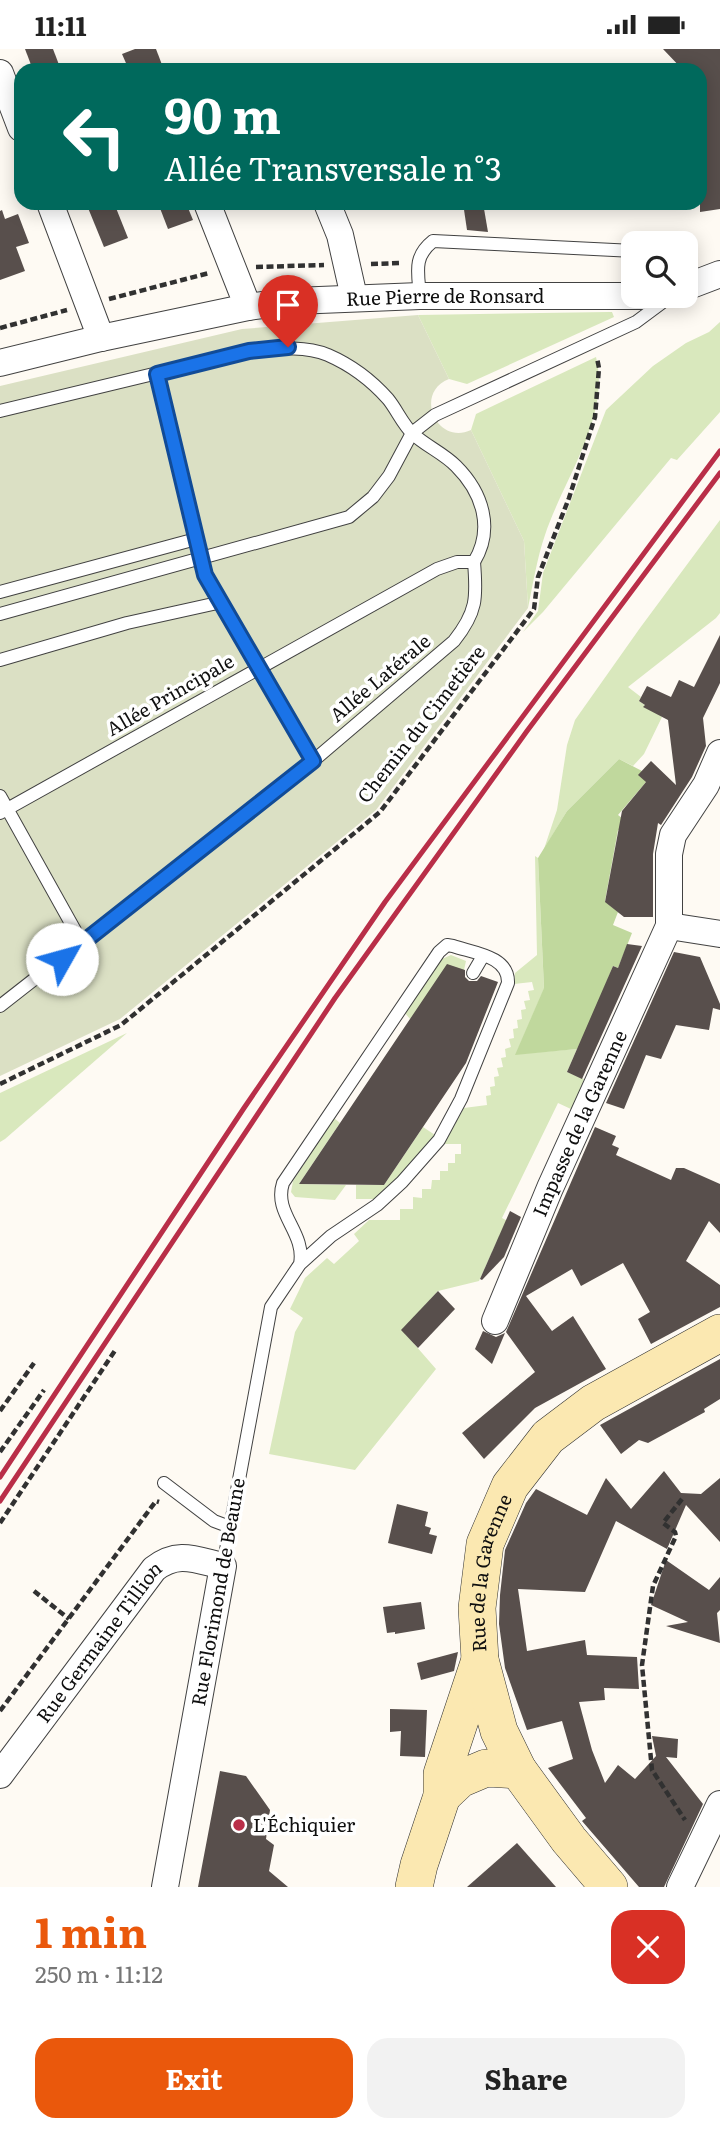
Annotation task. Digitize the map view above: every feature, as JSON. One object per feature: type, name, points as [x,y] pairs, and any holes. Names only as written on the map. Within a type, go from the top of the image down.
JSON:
[{"type":"street","points":[[0,73],[14,110]]},
{"type":"street","points":[[53,210],[101,338]]},
{"type":"street","points":[[210,210],[248,307]]},
{"type":"street","points":[[330,210],[340,236],[354,297]]},
{"type":"street","points":[[698,282],[720,274]]},
{"type":"street","name":"Rue Pierre de Ronsard","points":[[0,363],[101,338],[294,300],[420,296],[621,296]]},
{"type":"street","name":"Impasse de la Garenne","points":[[495,1321],[550,1188],[668,926],[669,854],[673,835],[706,785],[720,754]]},
{"type":"street","points":[[668,926],[720,934]]},
{"type":"street","name":"Rue de la Garenne","points":[[609,1887],[569,1840],[518,1770],[499,1731],[480,1660],[477,1608],[485,1544],[510,1486],[548,1437],[593,1403],[720,1333]]},
{"type":"street","name":"Rue Germaine Tillion","points":[[0,1775],[154,1569],[166,1559],[180,1556],[223,1566]]},
{"type":"street","name":"Rue Florimond de Beaune","points":[[164,1887],[223,1566]]},
{"type":"street","points":[[414,1887],[418,1865],[442,1795],[442,1774],[480,1660]]},
{"type":"street","points":[[442,1795],[460,1779],[486,1768],[518,1770]]},
{"type":"street","points":[[680,1887],[720,1804]]},
{"type":"lane","points":[[420,296],[418,267],[422,250],[433,241],[621,250]]},
{"type":"lane","points":[[0,614],[349,517],[373,497],[389,476],[412,433],[435,415],[636,322],[655,308]]},
{"type":"lane","points":[[0,411],[249,351],[288,347],[327,355],[360,372],[388,399],[412,433],[456,466],[469,484],[482,507],[486,529],[482,548],[474,562]]},
{"type":"lane","points":[[157,374],[205,575],[313,761]]},
{"type":"lane","points":[[0,592],[196,540]]},
{"type":"lane","name":"Allée Principale","points":[[4,811],[437,569],[457,562],[474,562]]},
{"type":"lane","name":"Allée Latérale","points":[[0,1006],[313,761],[454,641],[474,610],[477,593],[474,562]]},
{"type":"lane","points":[[0,660],[127,623],[222,602]]},
{"type":"lane","points":[[0,796],[4,811],[82,943]]},
{"type":"lane","points":[[300,1264],[302,1251],[279,1195],[283,1183],[439,951],[447,945],[483,956],[474,973]]},
{"type":"lane","name":"Rue Florimond de Beaune","points":[[223,1566],[268,1316],[275,1299],[300,1264],[331,1236],[377,1205],[402,1182],[439,1140],[457,1108],[508,983],[506,968],[500,962],[483,956]]},
{"type":"lane","points":[[164,1483],[214,1521],[230,1527]]},
{"type":"path","points":[[0,328],[200,274],[266,266],[408,262]]},
{"type":"path","name":"Chemin du Cimetière","points":[[0,1084],[121,1025],[380,813],[534,609],[538,577],[569,498],[595,417],[599,367],[592,342]]},
{"type":"path","points":[[0,1523],[117,1349]]},
{"type":"path","points":[[0,1411],[34,1363]]},
{"type":"path","points":[[0,1453],[44,1390]]},
{"type":"path","points":[[682,1499],[663,1523],[675,1532],[676,1536],[653,1586],[642,1664],[652,1770],[686,1822]]},
{"type":"path","points":[[0,1711],[156,1501],[168,1506]]},
{"type":"path","points":[[34,1591],[69,1619]]},
{"type":"green space","points":[[612,312],[614,317],[467,384],[449,379],[418,315]]},
{"type":"green space","points":[[418,315],[449,379],[438,386],[432,395],[434,416],[448,431],[459,433],[471,430],[524,541],[528,608],[376,810],[120,1019],[0,1076],[0,386],[242,329]]},
{"type":"green space","points":[[720,322],[720,412],[677,460],[671,458],[543,612],[523,632],[538,611],[543,573],[606,410],[653,366],[686,343],[709,332]]},
{"type":"green space","points":[[596,357],[599,380],[591,425],[545,535],[528,608],[524,541],[471,430],[476,414]]},
{"type":"green space","points":[[720,520],[720,613],[628,687],[641,697],[639,701],[662,717],[644,754],[633,766],[619,759],[567,811],[544,849],[557,810],[567,745],[575,720]]},
{"type":"green space","points":[[619,759],[642,771],[646,782],[618,815],[639,831],[618,830],[605,901],[618,912],[613,925],[632,933],[618,968],[613,966],[577,1049],[515,1055],[544,988],[538,858],[567,811]]},
{"type":"green space","points":[[535,856],[538,858],[544,989],[516,1054],[577,1049],[567,1072],[584,1079],[573,1110],[558,1103],[502,1218],[513,1224],[497,1241],[479,1281],[438,1291],[402,1330],[436,1369],[355,1470],[269,1454],[295,1332],[303,1318],[290,1309],[305,1278],[327,1258],[334,1264],[359,1241],[354,1234],[369,1220],[400,1220],[400,1209],[413,1209],[413,1197],[422,1198],[422,1189],[431,1189],[432,1180],[440,1180],[440,1171],[448,1171],[448,1163],[455,1163],[455,1154],[461,1154],[461,1144],[444,1144],[464,1108],[487,1105],[486,1096],[491,1095],[490,1087],[495,1086],[494,1077],[499,1076],[497,1068],[503,1067],[501,1058],[506,1057],[505,1049],[511,1047],[509,1039],[514,1038],[513,1029],[518,1028],[517,1020],[522,1019],[521,1010],[526,1009],[524,1001],[530,1000],[528,991],[534,990],[532,982],[514,984],[515,973],[537,955]]},
{"type":"green space","points":[[451,955],[466,961],[464,970],[410,1019],[405,1013],[442,959]]},
{"type":"green space","points":[[127,1033],[5,1139],[0,1142],[0,1093]]},
{"type":"green space","points":[[334,1118],[340,1123],[299,1184],[346,1185],[335,1200],[295,1197],[291,1192],[293,1181]]},
{"type":"green space","points":[[423,1127],[435,1135],[399,1177],[374,1199],[356,1199],[356,1185],[384,1185]]},
{"type":"building","points":[[25,49],[53,49],[58,63],[30,63]]},
{"type":"building","points":[[135,49],[156,49],[161,63],[126,63],[122,54]]},
{"type":"building","points":[[663,49],[720,49],[720,209],[700,212],[707,210],[707,63],[676,63]]},
{"type":"building","points":[[2,210],[5,219],[18,214],[29,243],[16,247],[25,271],[0,280],[0,211]]},
{"type":"building","points":[[89,210],[117,210],[128,238],[104,247]]},
{"type":"building","points":[[161,210],[189,210],[193,220],[168,229]]},
{"type":"building","points":[[464,210],[484,210],[488,232],[467,230]]},
{"type":"building","points":[[720,635],[720,683],[703,718],[706,746],[692,777],[661,825],[658,823],[653,854],[653,917],[624,917],[605,902],[622,811],[646,782],[638,775],[651,761],[676,785],[668,720],[643,707],[645,705],[639,701],[647,686],[671,697],[679,680],[694,687]]},
{"type":"building","points":[[627,944],[642,946],[582,1079],[567,1072],[613,966],[618,968]]},
{"type":"building","points":[[674,952],[700,957],[720,1004],[720,1010],[713,1008],[709,1030],[676,1025],[661,1059],[646,1055],[624,1109],[606,1103]]},
{"type":"building","points":[[447,964],[465,970],[465,977],[469,981],[477,981],[481,976],[498,982],[466,1063],[384,1185],[299,1184]]},
{"type":"building","points":[[595,1127],[616,1136],[612,1145],[619,1148],[616,1155],[671,1180],[676,1168],[684,1168],[720,1184],[720,1233],[709,1221],[686,1261],[720,1285],[720,1307],[651,1344],[638,1319],[650,1312],[623,1263],[581,1286],[572,1269],[526,1296],[552,1331],[573,1316],[606,1369],[535,1408],[484,1459],[462,1433],[535,1372],[506,1332]]},
{"type":"building","points":[[510,1211],[521,1217],[504,1257],[482,1280],[480,1279]]},
{"type":"building","points":[[438,1291],[455,1309],[418,1348],[401,1330]]},
{"type":"building","points":[[483,1331],[496,1337],[505,1333],[492,1364],[475,1349]]},
{"type":"building","points":[[720,1359],[720,1399],[704,1409],[705,1412],[648,1443],[639,1440],[621,1454],[600,1425]]},
{"type":"building","points":[[664,1471],[681,1493],[701,1494],[720,1478],[720,1542],[686,1505],[667,1549],[616,1521],[585,1592],[518,1589],[527,1651],[585,1640],[587,1655],[637,1657],[639,1689],[604,1688],[605,1700],[579,1702],[592,1750],[605,1783],[618,1765],[635,1779],[656,1756],[652,1736],[678,1739],[677,1758],[666,1757],[703,1804],[664,1887],[639,1887],[582,1821],[586,1818],[548,1768],[573,1759],[562,1721],[527,1730],[505,1668],[499,1624],[500,1595],[505,1550],[526,1503],[536,1489],[587,1515],[606,1478],[631,1509]]},
{"type":"building","points":[[397,1504],[428,1512],[425,1526],[431,1528],[429,1534],[437,1536],[432,1554],[388,1543]]},
{"type":"building","points":[[666,1560],[709,1590],[720,1577],[720,1610],[717,1613],[720,1643],[666,1626],[688,1622],[651,1605]]},
{"type":"building","points":[[421,1602],[425,1629],[387,1633],[383,1607]]},
{"type":"building","points":[[458,1652],[454,1671],[421,1680],[417,1663]]},
{"type":"building","points":[[390,1709],[427,1710],[425,1757],[400,1756],[401,1731],[390,1732]]},
{"type":"building","name":"L'Échiquier","points":[[220,1771],[246,1776],[270,1810],[266,1839],[274,1845],[269,1871],[288,1887],[198,1887]]},
{"type":"building","points":[[517,1843],[556,1887],[467,1887]]},
{"type":"railway","points":[[0,1477],[244,1108],[385,902],[720,451]]},
{"type":"railway","points":[[0,1501],[335,998],[527,731],[720,473]]},
{"type":"place","name":"L'Échiquier","points":[[239,1825]]},
{"type":"route","points":[[62,959],[313,761],[205,575],[157,374],[249,351],[288,347]]}]
